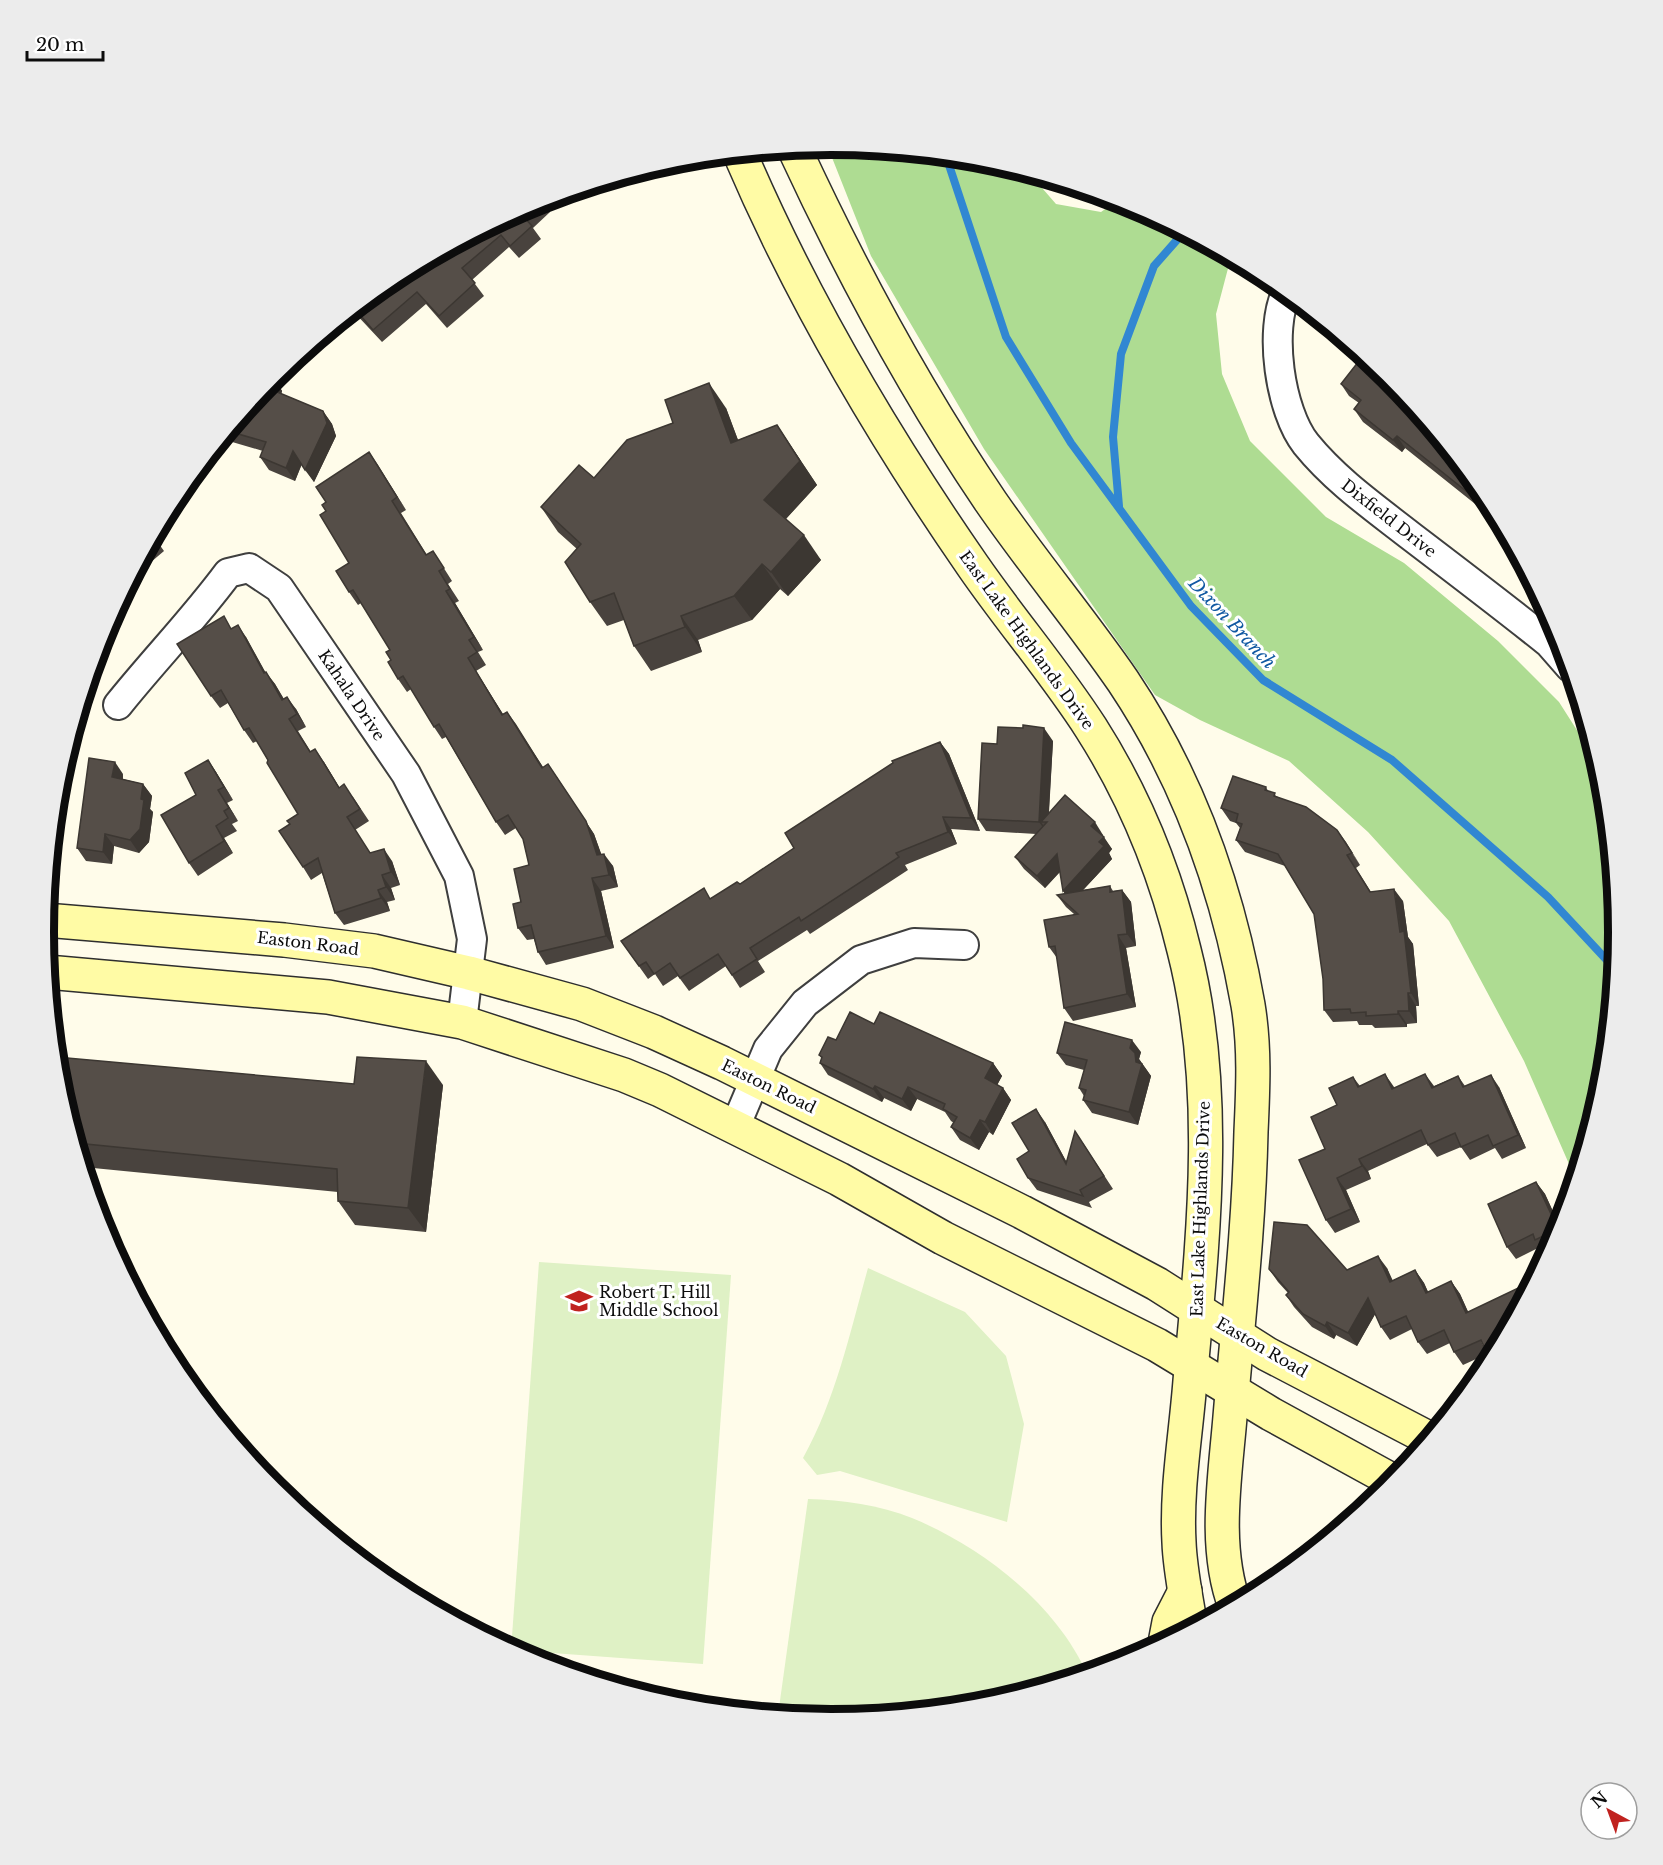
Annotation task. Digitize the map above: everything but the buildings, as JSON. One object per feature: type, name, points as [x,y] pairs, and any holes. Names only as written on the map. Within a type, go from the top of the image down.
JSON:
[{"type":"main road","points":[[798,156],[869,299],[922,393],[990,500],[1124,683],[1170,762],[1201,829],[1218,883],[1248,1004],[1253,1049],[1250,1176],[1224,1472],[1223,1544],[1232,1598]]},
{"type":"main road","name":"East Lake Highlands Drive","points":[[743,161],[766,214],[802,285],[907,467],[974,567],[1093,730],[1153,845],[1197,1004],[1204,1063],[1205,1162],[1192,1365],[1181,1472],[1179,1541],[1190,1622]]},
{"type":"main road","name":"Easton Road","points":[[54,921],[295,941],[374,951],[469,973],[582,1005],[654,1032],[755,1079],[1032,1218],[1157,1284],[1267,1353],[1424,1436]]},
{"type":"main road","points":[[56,973],[328,998],[462,1022],[624,1075],[839,1179],[943,1238],[1192,1365],[1232,1391],[1386,1477]]},
{"type":"main road","points":[[1167,1633],[1169,1622],[1185,1591]]},
{"type":"street","name":"Dixfield Drive","points":[[1284,301],[1277,326],[1276,351],[1289,406],[1305,442],[1343,484],[1549,643],[1556,651]]},
{"type":"street","name":"Kahala Drive","points":[[118,705],[154,659],[200,612],[228,573],[249,568],[279,588],[406,774],[459,876],[472,939],[462,1022]]},
{"type":"street","points":[[735,1127],[768,1050],[805,1003],[861,960],[914,943],[964,945]]},
{"type":"green space","points":[[831,155],[933,162],[1033,181],[1037,182],[1056,204],[1101,212],[1109,206],[1175,235],[1229,265],[1216,314],[1222,374],[1250,441],[1326,517],[1404,563],[1498,641],[1559,702],[1586,744],[1602,831],[1609,932],[1602,1034],[1583,1134],[1572,1170],[1524,1061],[1449,921],[1368,832],[1289,761],[1200,720],[1155,695],[984,449],[871,256]]},
{"type":"green space","points":[[539,1262],[731,1275],[703,1664],[536,1652],[512,1641]]},
{"type":"green space","points":[[868,1268],[965,1312],[1006,1356],[1024,1424],[1007,1522],[840,1471],[817,1475],[803,1458],[815,1436],[833,1389]]},
{"type":"green space","points":[[808,1499],[847,1502],[887,1510],[912,1518],[965,1545],[1014,1581],[1036,1602],[1056,1624],[1084,1668],[1033,1684],[933,1703],[832,1710],[779,1708]]},
{"type":"waterway","name":"Dixon Branch","points":[[949,165],[1006,337],[1071,443],[1191,606],[1263,680],[1392,760],[1548,897],[1608,961]]},
{"type":"waterway","points":[[1119,506],[1113,437],[1121,354],[1154,266],[1179,237]]},
{"type":"place","name":"Robert T. Hill Middle School","points":[[579,1301]]}]
